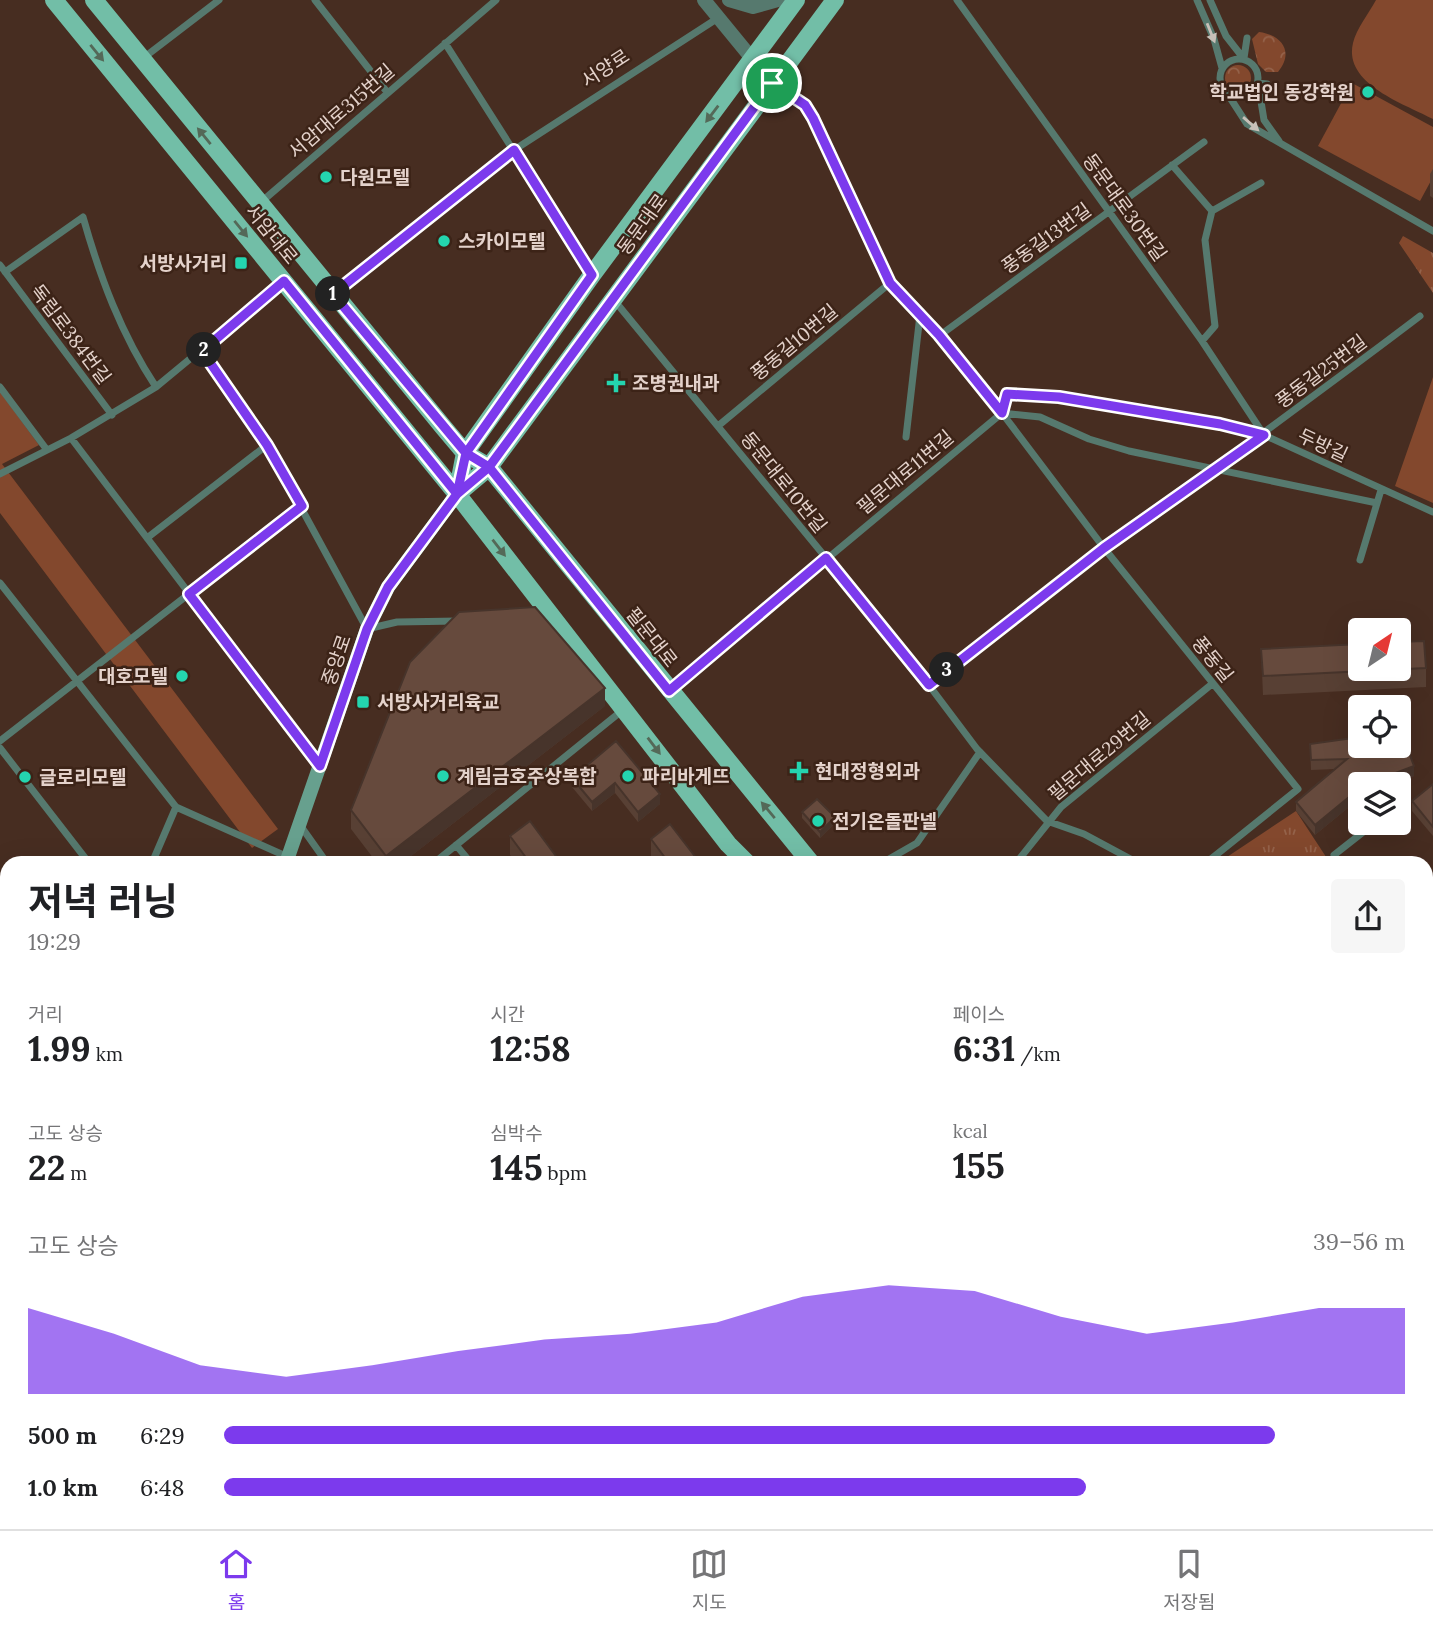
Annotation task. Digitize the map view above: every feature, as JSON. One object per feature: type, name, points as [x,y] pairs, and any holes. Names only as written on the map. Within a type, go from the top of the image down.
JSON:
[{"type":"main road","name":"서암대로","points":[[54,0],[457,494]]},
{"type":"main road","name":"서암대로","points":[[94,0],[466,453],[489,467]]},
{"type":"main road","name":"동문대로","points":[[457,494],[466,453],[592,275],[796,0]]},
{"type":"main road","name":"동문대로","points":[[457,494],[489,467],[835,0]]},
{"type":"main road","name":"필문대로","points":[[489,467],[805,856]]},
{"type":"main road","points":[[457,494],[740,856]]},
{"type":"main road","name":"중앙로","points":[[288,856],[367,629],[388,587],[457,494]]},
{"type":"street","points":[[704,0],[772,83]]},
{"type":"street","points":[[729,0],[753,7],[778,0]]},
{"type":"lane","points":[[142,59],[219,0]]},
{"type":"lane","points":[[315,0],[387,92]]},
{"type":"lane","name":"서암대로315번길","points":[[259,204],[445,43],[486,3],[496,0]]},
{"type":"lane","name":"동문대로30번길","points":[[957,0],[1202,341],[1264,435]]},
{"type":"lane","points":[[1197,0],[1214,39],[1222,68],[1220,81],[1247,124],[1433,231]]},
{"type":"lane","points":[[1210,0],[1226,36],[1257,71],[1264,120],[1284,147]]},
{"type":"lane","name":"서양로","points":[[514,150],[718,18]]},
{"type":"lane","points":[[1244,59],[1247,38]]},
{"type":"lane","points":[[445,43],[592,275]]},
{"type":"lane","points":[[1222,68],[1232,60],[1244,59]]},
{"type":"lane","name":"풍동길","points":[[772,83],[805,105],[813,118],[890,283],[939,335],[1002,413],[1104,548],[1298,789],[1215,856]]},
{"type":"lane","points":[[1227,93],[1246,96],[1258,83]]},
{"type":"lane","points":[[1258,83],[1268,84]]},
{"type":"lane","name":"풍동길13번길","points":[[939,335],[1204,142]]},
{"type":"lane","points":[[333,294],[514,150]]},
{"type":"lane","points":[[1172,165],[1212,211]]},
{"type":"lane","points":[[1202,341],[1215,326],[1205,240],[1212,211],[1261,183]]},
{"type":"lane","name":"독립로384번길","points":[[112,415],[2,268],[83,217],[98,270],[132,351],[156,387]]},
{"type":"lane","points":[[0,474],[71,439],[156,387],[284,281]]},
{"type":"lane","name":"풍동길10번길","points":[[718,426],[890,283]]},
{"type":"lane","name":"동문대로10번길","points":[[613,299],[929,685],[980,752],[1047,821],[1084,834],[1125,856]]},
{"type":"lane","points":[[906,436],[919,315]]},
{"type":"lane","name":"풍동길25번길","points":[[1104,548],[1264,435],[1420,316]]},
{"type":"lane","points":[[202,351],[267,445],[367,629],[397,622],[462,621]]},
{"type":"lane","points":[[0,387],[47,450]]},
{"type":"lane","name":"두방길","points":[[1002,413],[1007,394],[1044,395],[1220,424],[1264,435],[1433,512]]},
{"type":"lane","points":[[1002,413],[1040,417],[1102,443],[1214,470],[1377,503]]},
{"type":"lane","name":"필문대로11번길","points":[[669,691],[1002,413]]},
{"type":"lane","points":[[71,439],[320,766]]},
{"type":"lane","points":[[147,538],[267,445]]},
{"type":"lane","points":[[1360,560],[1381,490]]},
{"type":"lane","points":[[0,741],[302,506]]},
{"type":"lane","points":[[929,685],[1104,548]]},
{"type":"lane","points":[[0,583],[75,682],[176,807],[155,856]]},
{"type":"lane","points":[[544,621],[562,628]]},
{"type":"lane","name":"필문대로29번길","points":[[1021,856],[1047,821],[1073,795],[1212,684]]},
{"type":"lane","points":[[443,856],[625,708]]},
{"type":"lane","points":[[0,748],[84,856]]},
{"type":"lane","points":[[894,856],[916,843],[980,752]]},
{"type":"lane","name":"중앙로","points":[[176,807],[279,856]]},
{"type":"lane","points":[[300,824],[322,856]]},
{"type":"lane","points":[[1335,856],[1359,835]]},
{"type":"lane","points":[[456,845],[465,856]]},
{"type":"green space","points":[[1376,0],[1433,0],[1433,119],[1379,91],[1357,70],[1352,57],[1353,43]]},
{"type":"green space","points":[[1259,32],[1274,37],[1284,46],[1285,58],[1278,72],[1266,72],[1258,64],[1252,39]]},
{"type":"green space","points":[[1238,65],[1247,69],[1251,78],[1247,87],[1238,91],[1229,87],[1225,78],[1229,69]]},
{"type":"green space","points":[[1352,83],[1433,127],[1433,177],[1420,201],[1318,146]]},
{"type":"green space","points":[[1403,236],[1433,253],[1433,293],[1399,243]]},
{"type":"green space","points":[[1433,377],[1433,503],[1395,486]]},
{"type":"green space","points":[[0,392],[39,445],[2,464],[278,829],[252,848],[0,513]]},
{"type":"green space","points":[[1296,811],[1325,856],[1228,856]]},
{"type":"building","name":"계림금호주상복합","points":[[535,607],[605,688],[386,856],[351,810],[410,662],[459,612]]},
{"type":"building","points":[[1424,641],[1426,668],[1411,669],[1411,642]]},
{"type":"building","points":[[1348,645],[1348,672],[1263,676],[1261,649]]},
{"type":"building","points":[[1348,739],[1348,758],[1411,758],[1414,766],[1398,772],[1348,772],[1348,798],[1315,825],[1296,802],[1347,759],[1311,760],[1310,744]]},
{"type":"building","points":[[616,741],[660,794],[638,812],[615,783],[592,802],[572,778]]},
{"type":"building","points":[[1433,784],[1433,827],[1412,801]]},
{"type":"building","name":"전기온돌판넬","points":[[817,799],[835,817],[820,832],[802,812]]},
{"type":"building","points":[[530,821],[556,856],[525,856],[510,836]]},
{"type":"building","points":[[670,824],[695,856],[664,856],[651,839]]},
{"type":"place","name":"학교법인 동강학원","points":[[1368,92]]},
{"type":"place","name":"다원모텔","points":[[326,177]]},
{"type":"place","name":"스카이모텔","points":[[444,241]]},
{"type":"place","name":"서방사거리","points":[[241,263]]},
{"type":"place","name":"조병권내과","points":[[616,383]]},
{"type":"place","name":"대호모텔","points":[[182,676]]},
{"type":"place","name":"서방사거리육교","points":[[363,702]]},
{"type":"place","name":"현대정형외과","points":[[799,771]]},
{"type":"place","name":"계림금호주상복합","points":[[443,776]]},
{"type":"place","name":"파리바게뜨","points":[[628,776]]},
{"type":"place","name":"글로리모텔","points":[[25,777]]},
{"type":"place","name":"전기온돌판넬","points":[[818,821]]},
{"type":"route","points":[[772,83],[489,467],[466,453],[592,275],[514,150],[391,245],[333,294],[466,453],[457,494],[388,587],[367,629],[320,766],[189,594],[302,506],[267,445],[202,351],[284,281],[457,494],[489,467],[669,691],[826,558],[929,685],[1104,548],[1264,435],[1220,424],[1044,395],[1007,394],[1002,413],[939,335],[890,283],[813,118],[805,105],[772,83]]}]
